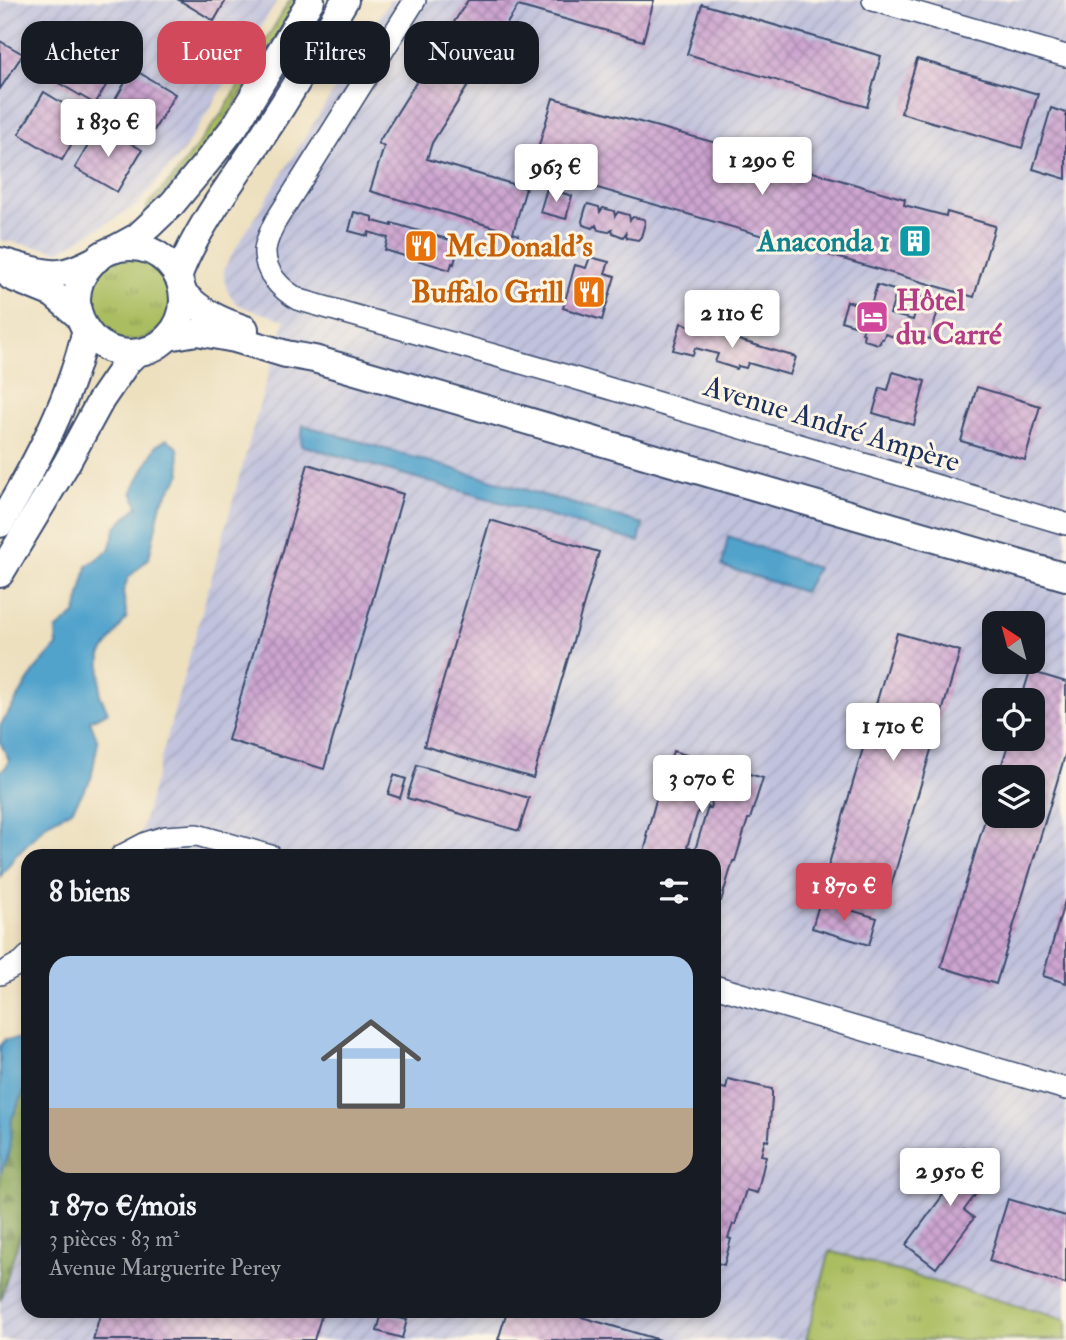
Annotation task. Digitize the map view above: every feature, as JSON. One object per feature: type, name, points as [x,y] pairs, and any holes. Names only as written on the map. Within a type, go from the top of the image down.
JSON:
[{"type":"main road","points":[[0,261],[60,273],[77,269],[137,237],[172,204],[235,127],[311,0]]},
{"type":"main road","points":[[0,272],[53,294],[83,323],[99,344],[117,352],[136,353],[154,348],[168,337],[178,324],[183,309],[181,285],[185,258],[275,117],[345,0]]},
{"type":"main road","points":[[0,524],[44,443],[79,359],[83,323],[77,302],[79,286],[86,271],[104,255],[131,247],[150,251],[166,261],[196,307],[216,318],[290,346],[314,359]]},
{"type":"main road","points":[[168,337],[198,332],[314,359],[1066,577]]},
{"type":"main road","points":[[0,574],[101,400],[136,353]]},
{"type":"street","name":"Avenue André Ampère","points":[[415,0],[275,222],[265,250],[270,271],[287,293],[300,300],[1066,524]]},
{"type":"street","points":[[873,0],[1066,56]]},
{"type":"street","points":[[134,849],[165,837],[197,835],[246,849]]},
{"type":"street","points":[[0,974],[21,963]]},
{"type":"street","points":[[721,988],[1066,1089]]},
{"type":"shaded area","points":[[0,0],[278,0],[265,21],[157,21],[157,84],[225,84],[182,153],[136,206],[60,251],[0,240]]},
{"type":"shaded area","points":[[390,0],[1066,0],[1066,1340],[0,1340],[0,1302],[21,1232],[21,1318],[721,1318],[721,849],[136,849],[285,320],[236,303],[228,292],[224,279],[228,261],[338,84],[390,84],[390,21],[377,21]]},
{"type":"green space","points":[[290,0],[301,0],[288,21],[280,21],[280,33],[266,55],[266,40]]},
{"type":"green space","points":[[240,84],[248,84],[208,147],[147,212],[150,202],[172,179],[223,112]]},
{"type":"green space","points":[[130,257],[146,260],[160,269],[169,283],[172,299],[169,315],[160,329],[146,338],[130,341],[114,338],[100,329],[91,315],[88,299],[91,283],[100,269],[114,260]]},
{"type":"green space","points":[[21,1098],[21,1232],[0,1301],[0,1174],[9,1153],[12,1118]]},
{"type":"green space","points":[[830,1251],[1066,1320],[1066,1340],[806,1340]]},
{"type":"water","points":[[303,425],[643,524],[639,542],[301,445]]},
{"type":"water","points":[[167,439],[178,448],[181,474],[161,503],[149,558],[128,578],[123,592],[127,617],[101,655],[100,695],[108,712],[90,720],[98,742],[91,779],[72,810],[49,822],[21,849],[0,877],[0,771],[6,767],[9,760],[0,742],[0,726],[35,670],[57,646],[56,630],[76,613],[87,566],[109,550],[116,527],[138,506],[132,492],[156,446]]},
{"type":"water","points":[[728,536],[817,568],[804,592],[722,566]]},
{"type":"water","points":[[6,1039],[21,1039],[21,1098],[12,1118],[9,1153],[0,1174],[0,1046]]},
{"type":"building","points":[[179,0],[226,0],[214,21]]},
{"type":"building","points":[[468,0],[654,0],[643,41],[518,6],[509,21],[455,21]]},
{"type":"building","points":[[702,4],[881,56],[867,107],[687,54]]},
{"type":"building","points":[[0,41],[21,53],[21,57],[0,89]]},
{"type":"building","points":[[917,59],[1038,94],[1022,148],[901,113]]},
{"type":"building","points":[[143,75],[175,94],[150,137],[108,112],[124,84],[143,84]]},
{"type":"building","points":[[61,84],[107,84],[95,104]]},
{"type":"building","points":[[415,84],[469,84],[432,143],[427,159],[526,188],[513,233],[519,235],[518,242],[505,238],[507,231],[370,191],[384,147],[378,143]]},
{"type":"building","points":[[44,92],[87,118],[62,160],[19,134]]},
{"type":"building","points":[[553,98],[716,143],[730,149],[741,162],[772,170],[788,165],[905,199],[904,205],[946,216],[947,212],[995,226],[974,297],[532,169]]},
{"type":"building","points":[[1051,108],[1066,113],[1066,179],[1033,169]]},
{"type":"building","points":[[100,125],[142,150],[117,192],[75,168]]},
{"type":"building","points":[[547,188],[572,196],[566,219],[540,212]]},
{"type":"building","points":[[588,204],[599,207],[600,212],[603,208],[614,211],[615,216],[618,212],[629,215],[630,220],[633,217],[644,219],[641,237],[638,240],[627,238],[626,233],[623,237],[613,233],[612,229],[608,232],[598,230],[596,225],[593,228],[583,225]]},
{"type":"building","name":"McDonald's","points":[[354,212],[373,217],[373,221],[392,226],[392,223],[457,242],[453,255],[456,256],[454,264],[452,263],[450,270],[385,250],[388,238],[369,232],[368,236],[349,231]]},
{"type":"building","name":"Buffalo Grill","points":[[590,257],[609,262],[605,273],[615,276],[602,320],[563,308],[575,265],[586,268]]},
{"type":"building","name":"Hôtel du Carré","points":[[877,285],[897,291],[890,314],[913,320],[919,297],[940,303],[930,339],[910,333],[907,341],[885,334],[878,344],[864,340],[864,328],[841,321],[847,301],[870,308]]},
{"type":"building","points":[[681,323],[796,357],[790,375],[748,363],[746,368],[738,366],[737,369],[715,362],[718,354],[695,348],[693,355],[673,350]]},
{"type":"building","points":[[893,372],[925,381],[914,425],[873,413],[880,388],[888,390]]},
{"type":"building","points":[[977,387],[1040,406],[1025,460],[961,441]]},
{"type":"building","points":[[308,464],[403,494],[324,769],[228,740]]},
{"type":"building","points":[[490,520],[599,552],[533,778],[424,746]]},
{"type":"building","points":[[897,633],[960,651],[889,893],[826,874]]},
{"type":"building","points":[[1029,674],[1040,674],[1066,682],[1066,752],[1045,822],[1045,765],[1002,765],[1006,751],[1045,751],[1045,688],[1025,688]]},
{"type":"building","points":[[673,751],[713,763],[687,847],[692,849],[645,849],[658,793],[661,793]]},
{"type":"building","points":[[417,765],[529,798],[519,831],[407,798]]},
{"type":"building","points":[[722,766],[763,778],[721,901],[721,849],[695,849]]},
{"type":"building","points":[[394,775],[406,779],[400,798],[388,794]]},
{"type":"building","points":[[983,828],[1043,828],[996,984],[941,967]]},
{"type":"building","points":[[1066,900],[1066,983],[1043,976]]},
{"type":"building","points":[[820,901],[877,918],[869,945],[812,928]]},
{"type":"building","points":[[728,1079],[772,1089],[772,1098],[769,1136],[768,1141],[765,1140],[761,1155],[766,1156],[758,1190],[757,1193],[746,1190],[728,1238],[731,1239],[724,1265],[721,1264],[721,1088],[726,1089]]},
{"type":"building","points":[[963,1147],[994,1170],[964,1210],[974,1218],[936,1268],[906,1245],[943,1195],[933,1188]]},
{"type":"building","points":[[1008,1199],[1066,1216],[1066,1284],[989,1261]]},
{"type":"building","points":[[99,1318],[321,1318],[314,1340],[93,1340]]},
{"type":"building","points":[[381,1318],[407,1320],[402,1338],[377,1331]]},
{"type":"building","points":[[505,1318],[585,1318],[660,1340],[498,1340]]},
{"type":"place","name":"Anaconda 1","points":[[915,241]]},
{"type":"place","name":"McDonald's","points":[[421,246]]},
{"type":"place","name":"Buffalo Grill","points":[[589,292]]},
{"type":"place","name":"Hôtel du Carré","points":[[872,317]]}]
